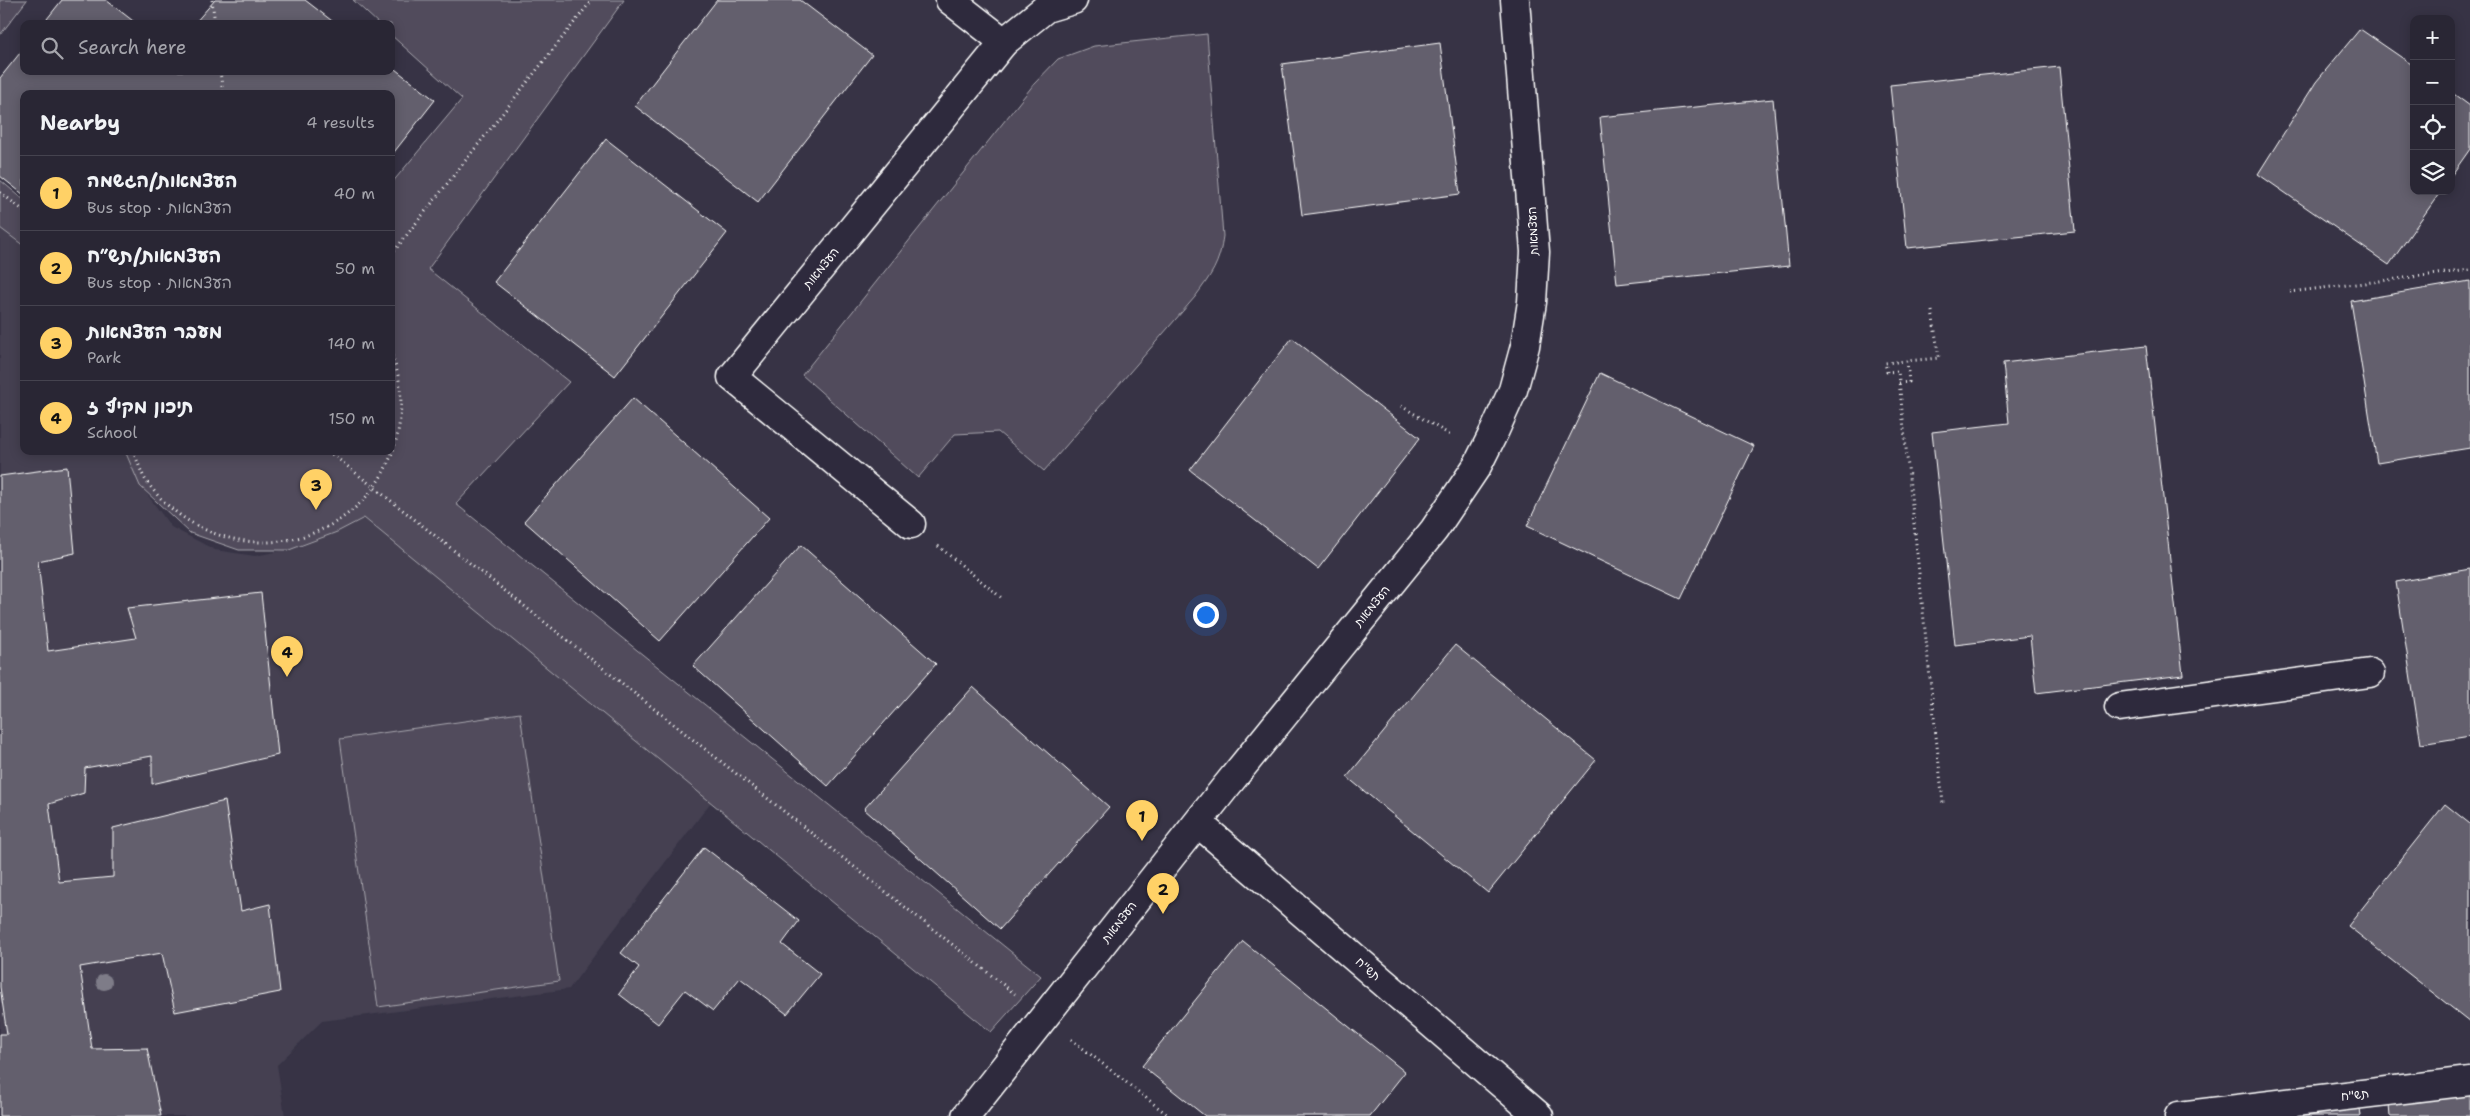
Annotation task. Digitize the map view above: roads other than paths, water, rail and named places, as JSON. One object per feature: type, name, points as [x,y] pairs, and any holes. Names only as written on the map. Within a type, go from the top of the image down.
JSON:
[{"type":"street","points":[[950,0],[1004,42]]},
{"type":"street","name":"העצמאות","points":[[911,524],[732,377],[1004,42],[1046,8],[1073,0]]},
{"type":"street","name":"העצמאות","points":[[966,1116],[1198,823],[1434,530],[1477,466],[1513,390],[1526,337],[1532,302],[1535,252],[1515,0]]},
{"type":"street","points":[[2120,707],[2370,674]]},
{"type":"street","name":"תש\"ח","points":[[1198,823],[1539,1116]]},
{"type":"street","name":"תש\"ח","points":[[2180,1116],[2470,1082]]},
{"type":"place","name":"מעבר העצמאות","points":[[316,510]]},
{"type":"place","name":"תיכון מקיף ז","points":[[287,677]]},
{"type":"place","name":"העצמאות/הגשמה","points":[[1142,841]]},
{"type":"place","name":"העצמאות/תש״ח","points":[[1163,914]]}]
